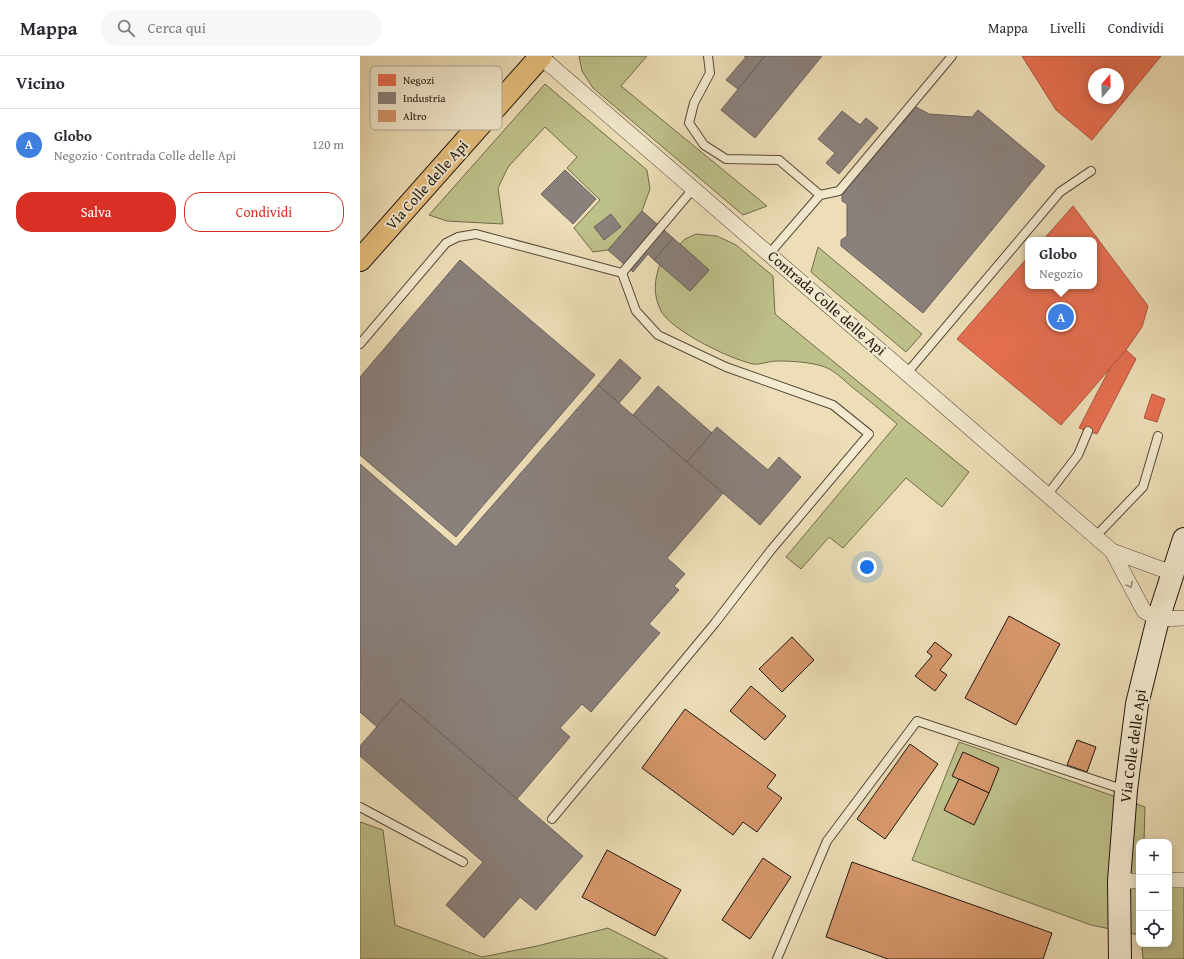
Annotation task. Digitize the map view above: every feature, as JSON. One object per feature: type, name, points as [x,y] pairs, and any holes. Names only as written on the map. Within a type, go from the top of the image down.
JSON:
[{"type":"main road","name":"Via Colle delle Api","points":[[502,100],[541,56]]},
{"type":"main road","name":"Via Colle delle Api","points":[[360,260],[475,130]]},
{"type":"main road","name":"Via Colle delle Api","points":[[1120,959],[1129,881],[1126,790],[1136,704],[1158,619],[1184,539]]},
{"type":"street","name":"Contrada Colle delle Api","points":[[541,56],[1096,536],[1112,551],[1144,611],[1158,619]]},
{"type":"street","name":"Contrada Colle delle Api","points":[[1112,551],[1172,573]]},
{"type":"street","points":[[1158,619],[1184,618]]},
{"type":"street","points":[[1172,880],[1184,880]]},
{"type":"lane","points":[[708,56],[710,73],[694,103],[689,123],[704,145],[726,159],[748,158],[780,160],[820,195]]},
{"type":"lane","points":[[769,254],[820,195],[839,191],[952,56]]},
{"type":"lane","points":[[907,373],[1060,192],[1091,170]]},
{"type":"lane","points":[[622,272],[693,188]]},
{"type":"lane","points":[[360,344],[446,243],[458,237],[476,234],[622,272]]},
{"type":"lane","points":[[552,819],[715,623],[771,550],[869,434],[834,405],[726,367],[658,335],[636,310],[622,272]]},
{"type":"lane","points":[[1048,494],[1078,455],[1088,431]]},
{"type":"lane","points":[[1096,536],[1143,487],[1158,436]]},
{"type":"lane","points":[[777,959],[827,841],[917,721],[1126,790]]},
{"type":"lane","points":[[360,807],[463,862]]},
{"type":"green space","points":[[579,56],[647,56],[621,86],[767,206],[743,215],[593,88],[582,71]]},
{"type":"green space","points":[[545,84],[647,170],[650,189],[642,211],[608,250],[593,252],[574,228],[600,200],[567,168],[577,157],[545,127],[508,167],[498,188],[503,224],[447,221],[429,215]]},
{"type":"green space","points":[[696,234],[717,236],[736,245],[773,276],[775,314],[969,472],[942,507],[906,478],[843,548],[829,537],[801,569],[786,557],[897,424],[839,376],[825,367],[795,362],[774,361],[753,364],[743,361],[702,343],[667,319],[658,305],[655,288],[656,276],[660,264],[690,291],[709,270],[680,244],[685,239]]},
{"type":"green space","points":[[818,247],[922,334],[906,352],[811,272]]},
{"type":"green space","points":[[959,742],[1145,807],[1144,839],[1136,839],[1136,934],[1091,925],[912,860]]},
{"type":"green space","points":[[360,822],[383,830],[395,925],[482,957],[537,946],[608,928],[668,959],[360,959]]},
{"type":"green space","points":[[1172,887],[1184,887],[1184,959],[1143,959],[1142,947],[1172,947]]},
{"type":"building: Negozi","points":[[1022,56],[1161,56],[1124,101],[1124,68],[1088,68],[1088,104],[1122,104],[1092,140],[1056,110]]},
{"type":"building: Negozi","points":[[1073,206],[1096,237],[1046,237]]},
{"type":"building: Negozi","points":[[1097,238],[1148,306],[1142,327],[1126,350],[1061,425],[957,339],[1025,260],[1025,289],[1097,289]]},
{"type":"building: Negozi","points":[[1126,350],[1136,359],[1097,434],[1079,428],[1110,368]]},
{"type":"building: Negozi","points":[[1152,394],[1165,399],[1157,422],[1144,418]]},
{"type":"building: Industria","points":[[744,56],[765,56],[738,89],[726,80],[746,57]]},
{"type":"building: Industria","points":[[765,56],[822,56],[755,138],[721,110]]},
{"type":"building: Industria","points":[[916,107],[929,114],[972,117],[978,110],[1045,166],[923,313],[841,246],[841,240],[847,236],[847,204],[842,201],[842,194]]},
{"type":"building: Industria","points":[[842,111],[860,125],[866,118],[878,128],[839,174],[826,163],[835,153],[818,139]]},
{"type":"building: Industria","points":[[565,170],[596,199],[573,224],[541,194]]},
{"type":"building: Industria","points":[[642,211],[673,238],[654,260],[648,254],[633,272],[608,250]]},
{"type":"building: Industria","points":[[611,214],[621,227],[604,240],[594,227]]},
{"type":"building: Industria","points":[[673,238],[709,270],[690,291],[654,260]]},
{"type":"building: Industria","points":[[460,260],[595,375],[456,537],[360,455],[360,377]]},
{"type":"building: Industria","points":[[620,359],[641,378],[619,403],[598,385]]},
{"type":"building: Industria","points":[[598,385],[723,493],[667,558],[685,574],[674,586],[679,590],[649,624],[660,633],[591,712],[582,704],[560,728],[570,737],[517,799],[401,699],[377,727],[360,712],[360,464],[456,547]]},
{"type":"building: Industria","points":[[658,386],[712,433],[687,462],[633,415]]},
{"type":"building: Industria","points":[[717,427],[768,470],[779,457],[801,477],[760,525],[687,462]]},
{"type":"building: Industria","points":[[401,699],[583,856],[536,910],[520,897],[484,938],[446,905],[483,862],[360,756],[360,746]]},
{"type":"building: Altro","points":[[1009,616],[1060,644],[1016,725],[965,698]]},
{"type":"building: Altro","points":[[792,637],[814,660],[782,692],[759,669]]},
{"type":"building: Altro","points":[[935,642],[952,655],[940,670],[947,675],[935,691],[915,676],[932,656],[927,652]]},
{"type":"building: Altro","points":[[751,686],[786,716],[765,740],[730,711]]},
{"type":"building: Altro","points":[[685,709],[776,775],[767,787],[782,798],[757,832],[743,822],[733,835],[642,768]]},
{"type":"building: Altro","points":[[1077,740],[1096,747],[1087,772],[1067,765]]},
{"type":"building: Altro","points":[[910,744],[938,764],[885,839],[857,819]]},
{"type":"building: Altro","points":[[963,752],[999,768],[989,793],[952,776]]},
{"type":"building: Altro","points":[[959,779],[989,793],[974,825],[944,810]]},
{"type":"building: Altro","points":[[607,850],[681,890],[655,936],[582,897]]},
{"type":"building: Altro","points":[[763,858],[791,877],[750,939],[722,920]]},
{"type":"building: Altro","points":[[852,862],[1052,933],[1043,959],[888,959],[826,937]]},
{"type":"place","name":"Globo","points":[[1061,317]]}]
